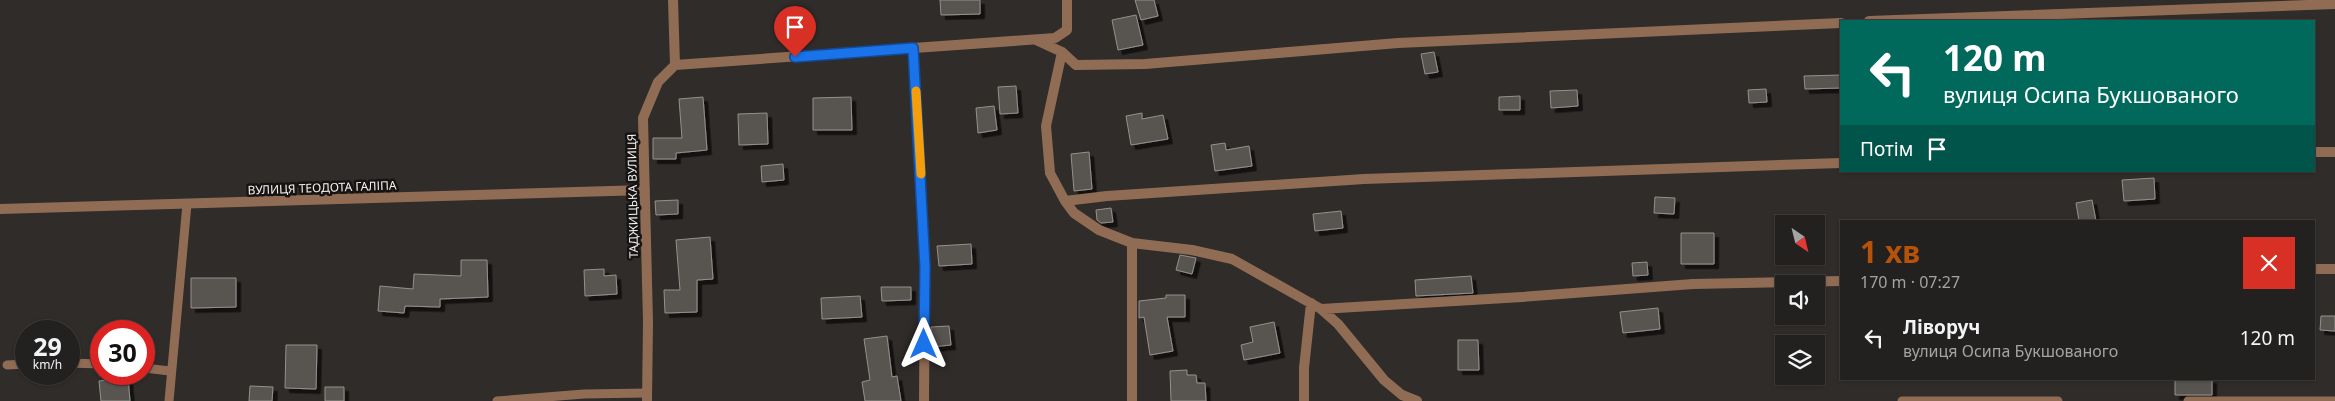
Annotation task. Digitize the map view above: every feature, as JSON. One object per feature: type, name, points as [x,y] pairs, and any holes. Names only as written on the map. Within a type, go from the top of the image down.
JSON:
[{"type":"street","points":[[674,0],[675,65],[1055,38],[1067,30],[1067,0]]},
{"type":"street","points":[[1896,20],[2335,4]]},
{"type":"street","points":[[1036,40],[1062,52],[1076,65],[1145,64],[1398,43],[1840,22]]},
{"type":"street","points":[[913,48],[925,267],[924,401]]},
{"type":"street","points":[[1062,52],[1046,126],[1050,173],[1065,201],[1074,213],[1099,230],[1132,243],[1192,250],[1232,259],[1321,309],[1338,324],[1384,380],[1402,395],[1417,401]]},
{"type":"street","name":"ТАДЖИЦЬКА ВУЛИЦЯ","points":[[647,397],[648,322],[643,118],[658,82],[675,65]]},
{"type":"street","points":[[2315,152],[2335,152]]},
{"type":"street","points":[[1065,201],[1364,179],[1840,163]]},
{"type":"street","name":"ВУЛИЦЯ ТЕОДОТА ГАЛІПА","points":[[0,209],[645,190]]},
{"type":"street","points":[[1132,243],[1132,401]]},
{"type":"street","points":[[2315,269],[2335,269]]},
{"type":"street","points":[[1321,309],[1692,284],[1840,282]]},
{"type":"street","points":[[1304,401],[1304,368],[1311,303]]},
{"type":"lane","points":[[169,401],[170,371],[187,204]]},
{"type":"lane","points":[[7,365],[15,365]]},
{"type":"lane","points":[[155,369],[170,371]]},
{"type":"lane","points":[[497,401],[584,394],[647,397]]},
{"type":"lane","points":[[1902,401],[2058,401]]},
{"type":"lane","points":[[2188,401],[2335,401]]},
{"type":"building","points":[[940,0],[980,0],[980,14],[941,15]]},
{"type":"building","points":[[1135,0],[1154,0],[1158,16],[1141,20]]},
{"type":"building","points":[[1136,15],[1143,45],[1118,50],[1112,20]]},
{"type":"building","points":[[1434,52],[1438,72],[1425,74],[1421,54]]},
{"type":"building","points":[[1840,75],[1840,88],[1805,89],[1804,76]]},
{"type":"building","points":[[1016,86],[1018,113],[1000,114],[998,87]]},
{"type":"building","points":[[1766,89],[1767,102],[1749,103],[1748,90]]},
{"type":"building","points":[[1577,90],[1578,106],[1551,108],[1550,91]]},
{"type":"building","points":[[1520,96],[1520,110],[1499,110],[1499,97]]},
{"type":"building","points":[[703,97],[707,150],[676,153],[676,159],[653,159],[653,138],[682,138],[679,99]]},
{"type":"building","points":[[851,97],[852,130],[813,130],[813,98]]},
{"type":"building","points":[[994,106],[997,130],[978,133],[976,108]]},
{"type":"building","points":[[767,113],[768,144],[739,145],[738,114]]},
{"type":"building","points":[[1142,113],[1142,119],[1163,115],[1168,139],[1131,145],[1126,116]]},
{"type":"building","points":[[1225,143],[1226,150],[1249,146],[1252,166],[1215,171],[1211,145]]},
{"type":"building","points":[[1089,152],[1092,189],[1074,191],[1071,154]]},
{"type":"building","points":[[783,164],[784,180],[762,182],[761,166]]},
{"type":"building","points":[[2154,178],[2155,199],[2124,201],[2122,180]]},
{"type":"building","points":[[1655,197],[1675,198],[1674,214],[1654,213]]},
{"type":"building","points":[[678,200],[678,214],[656,215],[655,201]]},
{"type":"building","points":[[2092,200],[2096,220],[2079,220],[2076,203]]},
{"type":"building","points":[[1111,208],[1113,222],[1101,223],[1097,220],[1096,210]]},
{"type":"building","points":[[1341,211],[1343,228],[1315,231],[1313,214]]},
{"type":"building","points":[[1681,233],[1714,233],[1714,264],[1681,264]]},
{"type":"building","points":[[710,237],[713,279],[697,280],[697,312],[665,313],[664,290],[680,290],[676,240]]},
{"type":"building","points":[[971,244],[972,264],[939,266],[937,246]]},
{"type":"building","points":[[1180,255],[1196,258],[1192,274],[1176,270]]},
{"type":"building","points":[[461,260],[487,260],[488,297],[440,299],[440,307],[405,306],[404,313],[378,311],[380,286],[413,289],[414,274],[461,276]]},
{"type":"building","points":[[1647,262],[1648,275],[1633,276],[1632,263]]},
{"type":"building","points":[[604,269],[604,276],[616,275],[617,294],[585,296],[584,270]]},
{"type":"building","points":[[1471,276],[1473,293],[1416,296],[1415,280]]},
{"type":"building","points":[[191,278],[236,278],[236,307],[191,308]]},
{"type":"building","points":[[881,287],[911,287],[911,300],[882,301]]},
{"type":"building","points":[[1166,295],[1185,295],[1185,317],[1167,317],[1173,351],[1150,355],[1144,317],[1139,318],[1139,301],[1166,298]]},
{"type":"building","points":[[860,296],[862,317],[822,319],[821,298]]},
{"type":"building","points":[[1658,308],[1660,329],[1623,333],[1620,312]]},
{"type":"building","points":[[2321,316],[2335,316],[2335,331],[2320,330]]},
{"type":"building","points":[[1274,322],[1280,353],[1244,360],[1241,345],[1253,342],[1250,327]]},
{"type":"building","points":[[949,326],[951,345],[931,347],[931,327]]},
{"type":"building","points":[[887,336],[892,377],[897,376],[901,401],[865,401],[862,382],[870,380],[864,339]]},
{"type":"building","points":[[1458,340],[1478,340],[1479,370],[1458,370]]},
{"type":"building","points":[[286,345],[317,345],[316,389],[285,388]]},
{"type":"building","points":[[1187,370],[1187,375],[1196,375],[1197,383],[1205,383],[1206,401],[1171,401],[1170,371]]},
{"type":"building","points":[[2175,380],[2212,380],[2212,395],[2175,395]]},
{"type":"building","points":[[99,385],[129,385],[130,401],[101,401]]},
{"type":"building","points":[[250,386],[273,387],[272,401],[249,401]]},
{"type":"building","points":[[325,387],[344,387],[344,401],[325,401]]},
{"type":"slow traffic","points":[[916,91],[921,174]]},
{"type":"route","points":[[795,57],[913,48],[925,267],[924,344]]}]
